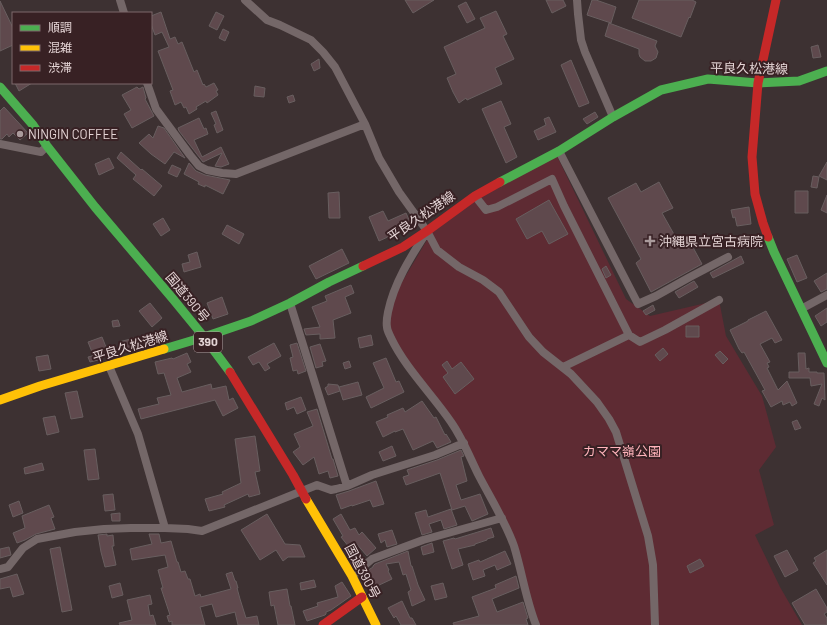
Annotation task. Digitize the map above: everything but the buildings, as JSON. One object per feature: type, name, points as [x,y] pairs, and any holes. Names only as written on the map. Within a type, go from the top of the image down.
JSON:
[{"type":"main road","points":[[776,0],[758,82],[752,157],[755,194],[763,223],[774,252],[827,363]]},
{"type":"main road","name":"平良久松港線","points":[[0,400],[40,386],[204,337],[250,321],[290,303],[403,246],[427,231],[475,196],[559,150],[661,90],[708,79],[758,82],[800,81],[827,70]]},
{"type":"main road","name":"国道390号","points":[[0,86],[33,125],[47,146],[95,207],[204,337],[233,375],[352,576],[376,625]]},
{"type":"main road","points":[[323,625],[362,597]]},
{"type":"street","points":[[120,0],[124,12]]},
{"type":"street","points":[[244,0],[268,20],[311,40],[335,67],[365,124],[383,165],[399,192],[427,231],[437,250],[459,268],[483,280],[499,292],[529,337],[543,352],[571,374],[597,402],[609,419],[616,432],[648,536],[653,565],[655,625]]},
{"type":"street","points":[[577,0],[581,40],[613,117]]},
{"type":"street","points":[[147,84],[156,109],[199,166],[207,170],[222,173],[236,174],[365,124]]},
{"type":"street","points":[[0,144],[41,152],[47,146]]},
{"type":"street","points":[[559,150],[638,304],[728,258]]},
{"type":"street","points":[[475,196],[486,210],[497,207],[552,179],[567,213],[629,335],[640,342],[719,300]]},
{"type":"street","points":[[427,231],[403,271],[390,302],[387,329],[394,345],[409,368],[451,422],[464,443],[479,476],[502,518],[510,535],[526,596],[536,625]]},
{"type":"street","points":[[801,309],[827,295]]},
{"type":"street","points":[[290,303],[347,486]]},
{"type":"street","points":[[563,367],[629,335]]},
{"type":"street","points":[[109,366],[138,434],[165,528]]},
{"type":"street","points":[[0,569],[8,567],[23,548],[36,539],[75,532],[104,529],[165,528],[202,531],[317,485],[331,490],[347,486],[372,475],[435,455],[464,443]]},
{"type":"street","points":[[352,576],[372,559],[423,540],[502,518]]},
{"type":"green space","name":"カママ嶺公園","points":[[557,156],[626,299],[650,316],[719,300],[726,336],[762,396],[776,447],[759,470],[774,525],[755,535],[780,587],[802,625],[539,625],[502,518],[464,443],[387,329],[392,299],[427,240],[423,233],[475,196]]},
{"type":"traffic: fast","points":[[500,182],[559,151],[613,117],[661,90],[708,79],[758,83],[799,81],[827,71]]},
{"type":"traffic: fast","points":[[0,87],[33,125],[47,146],[95,207],[173,299],[230,372]]},
{"type":"traffic: fast","points":[[768,237],[827,363]]},
{"type":"traffic: fast","points":[[164,349],[251,321],[363,266]]},
{"type":"traffic: slow","points":[[0,400],[40,386],[164,349]]},
{"type":"traffic: slow","points":[[306,499],[352,576],[376,625]]},
{"type":"traffic: jam","points":[[768,237],[755,194],[752,157],[758,83],[776,0]]},
{"type":"traffic: jam","points":[[363,266],[403,247],[475,196],[500,182]]},
{"type":"traffic: jam","points":[[230,372],[306,499]]},
{"type":"traffic: jam","points":[[323,625],[362,597]]},
{"type":"place","name":"NINGIN COFFEE","points":[[20,134]]},
{"type":"place","name":"沖縄県立宮古病院","points":[[650,241]]}]
